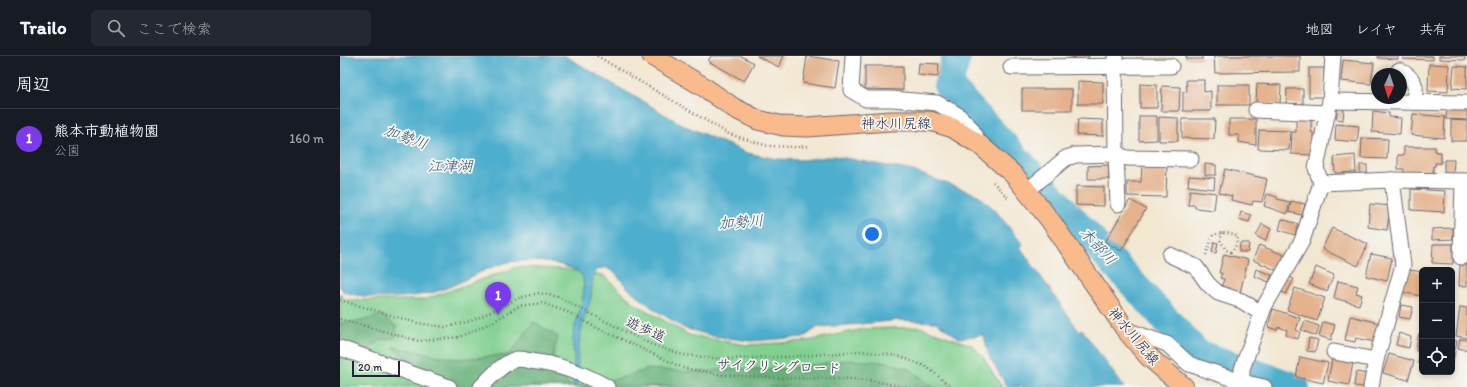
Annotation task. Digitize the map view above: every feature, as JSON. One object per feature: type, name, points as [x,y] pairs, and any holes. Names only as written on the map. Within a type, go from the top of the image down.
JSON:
[{"type":"main road","name":"神水川尻線","points":[[652,56],[704,87],[734,108],[758,120],[783,126],[807,127],[891,121],[930,121],[953,128],[980,145],[1014,175],[1050,220],[1126,330],[1148,356],[1184,387]]},
{"type":"street","points":[[853,56],[851,90],[866,99],[892,99],[937,103],[958,115],[971,128],[980,145]]},
{"type":"street","points":[[1242,382],[1242,369],[1261,313],[1302,241],[1320,182],[1316,168],[1329,107],[1333,56]]},
{"type":"street","points":[[1011,67],[1115,61],[1171,66]]},
{"type":"street","points":[[1115,61],[1118,204]]},
{"type":"street","points":[[1407,73],[1416,87],[1416,95],[1412,102]]},
{"type":"street","points":[[1256,110],[1412,102],[1466,103]]},
{"type":"street","points":[[1027,191],[1066,158],[1076,155],[1116,154],[1127,158],[1191,159]]},
{"type":"street","points":[[1320,182],[1392,180],[1465,181],[1461,257]]},
{"type":"street","points":[[1371,387],[1376,360],[1403,265],[1392,180]]},
{"type":"street","points":[[1170,255],[1196,267],[1208,284],[1218,293],[1242,301],[1261,313]]},
{"type":"street","points":[[1126,330],[1167,344],[1189,364],[1242,382],[1264,387]]},
{"type":"street","points":[[340,348],[449,387]]},
{"type":"street","points":[[1334,352],[1376,360]]},
{"type":"street","points":[[481,387],[500,367],[517,359],[539,362],[568,369],[607,387]]},
{"type":"path","points":[[597,56],[729,134],[768,146],[794,147],[815,145]]},
{"type":"path","points":[[991,179],[1011,201]]},
{"type":"path","points":[[1205,260],[1213,235],[1223,232],[1234,234],[1238,237],[1235,248],[1231,252],[1226,250],[1220,240],[1223,232]]},
{"type":"path","name":"遊歩道","points":[[340,300],[417,323],[445,327],[471,321],[519,298],[539,293],[558,297],[650,344],[683,355],[725,359],[802,356],[861,351],[899,356],[927,367],[951,387]]},
{"type":"path","name":"サイクリングロード","points":[[340,319],[419,341],[459,337],[493,322],[519,306],[542,303],[570,313],[593,326],[683,368],[723,375],[867,380],[906,387]]},
{"type":"green space","points":[[517,267],[563,269],[604,276],[634,303],[689,335],[746,345],[808,341],[863,329],[920,327],[972,345],[983,357],[1002,387],[340,387],[340,293],[345,300],[423,300]]},
{"type":"green space","points":[[382,315],[397,327],[395,338],[381,340],[354,358],[340,354],[340,323],[361,321]]},
{"type":"green space","points":[[534,322],[558,337],[551,364],[571,387],[424,387],[419,371],[393,347],[457,359],[509,355]]},
{"type":"green space","points":[[847,360],[886,362],[910,369],[933,387],[578,387],[620,378],[648,369],[693,372],[739,369],[784,369]]},
{"type":"water","name":"江津湖","points":[[340,56],[565,56],[683,125],[747,153],[777,159],[802,160],[834,156],[913,171],[978,195],[995,210],[1023,245],[1020,247],[1079,331],[1082,329],[1124,387],[1007,387],[988,354],[984,335],[959,338],[936,322],[898,320],[818,327],[804,337],[751,341],[713,336],[684,328],[654,309],[629,289],[615,273],[605,267],[597,270],[593,277],[591,297],[582,327],[578,351],[577,387],[573,387],[573,341],[584,287],[582,276],[573,269],[550,263],[516,261],[492,267],[449,287],[431,293],[410,296],[376,297],[354,295],[344,292],[340,286]]},
{"type":"building","points":[[711,56],[741,56],[754,63],[744,81],[708,61]]},
{"type":"building","points":[[757,56],[784,56],[779,67]]},
{"type":"building","points":[[807,56],[839,61],[835,88],[803,83]]},
{"type":"building","points":[[1068,56],[1089,56],[1087,61]]},
{"type":"building","points":[[1186,56],[1202,56],[1202,59],[1186,59]]},
{"type":"building","points":[[1214,56],[1300,56],[1300,72],[1215,73]]},
{"type":"building","points":[[1378,56],[1398,56],[1398,59],[1378,58]]},
{"type":"building","points":[[1403,56],[1433,56],[1433,60],[1403,59]]},
{"type":"building","points":[[1439,56],[1465,56],[1465,60],[1439,59]]},
{"type":"building","points":[[1343,60],[1374,63],[1373,68],[1371,68],[1371,84],[1341,81]]},
{"type":"building","points":[[919,63],[939,64],[938,77],[918,75]]},
{"type":"building","points":[[1429,64],[1449,65],[1448,92],[1428,91]]},
{"type":"building","points":[[865,66],[903,66],[903,90],[865,89]]},
{"type":"building","points":[[1454,66],[1467,67],[1467,89],[1452,88]]},
{"type":"building","points":[[1309,68],[1324,68],[1324,97],[1309,97]]},
{"type":"building","points":[[1186,80],[1204,80],[1204,92],[1211,91],[1211,111],[1183,111],[1183,92],[1187,92]]},
{"type":"building","points":[[1078,81],[1103,82],[1103,104],[1078,104]]},
{"type":"building","points":[[1140,84],[1157,85],[1157,108],[1140,108]]},
{"type":"building","points":[[1257,84],[1281,85],[1280,105],[1256,103]]},
{"type":"building","points":[[1217,85],[1249,85],[1249,105],[1217,105]]},
{"type":"building","points":[[1162,86],[1180,87],[1179,111],[1161,111]]},
{"type":"building","points":[[1022,89],[1072,89],[1072,110],[1022,110]]},
{"type":"building","points":[[1287,89],[1303,89],[1303,104],[1286,104]]},
{"type":"building","points":[[1447,106],[1467,106],[1467,120],[1446,119]]},
{"type":"building","points":[[1338,107],[1344,108],[1343,120],[1336,119]]},
{"type":"building","points":[[1373,111],[1389,113],[1389,117],[1401,118],[1400,134],[1372,132]]},
{"type":"building","points":[[1413,114],[1445,117],[1444,138],[1411,135]]},
{"type":"building","points":[[1139,116],[1157,116],[1157,140],[1139,141]]},
{"type":"building","points":[[1159,117],[1178,118],[1178,141],[1159,141]]},
{"type":"building","points":[[1078,119],[1103,120],[1103,136],[1077,135]]},
{"type":"building","points":[[1182,119],[1215,119],[1214,139],[1182,138]]},
{"type":"building","points":[[1229,119],[1256,119],[1256,145],[1239,142],[1239,135],[1229,135]]},
{"type":"building","points":[[1296,119],[1311,119],[1311,132],[1313,132],[1313,155],[1291,154],[1292,132],[1296,132]]},
{"type":"building","points":[[1451,120],[1467,121],[1467,141],[1451,141]]},
{"type":"building","points":[[1336,124],[1359,126],[1357,142],[1335,140]]},
{"type":"building","points":[[1259,130],[1290,131],[1289,150],[1258,149]]},
{"type":"building","points":[[1362,138],[1388,139],[1387,159],[1361,158]]},
{"type":"building","points":[[1404,147],[1435,147],[1435,152],[1441,152],[1441,163],[1435,163],[1435,166],[1433,166],[1433,176],[1404,176],[1404,169],[1398,169],[1398,155],[1404,155]]},
{"type":"building","points":[[1355,155],[1356,172],[1335,173],[1334,157]]},
{"type":"building","points":[[1444,160],[1454,160],[1453,176],[1444,175]]},
{"type":"building","points":[[1205,164],[1216,165],[1216,175],[1205,175]]},
{"type":"building","points":[[1109,165],[1109,179],[1088,179],[1088,166]]},
{"type":"building","points":[[1142,165],[1167,166],[1166,197],[1127,196],[1127,182],[1141,182]]},
{"type":"building","points":[[1360,165],[1367,165],[1367,175],[1360,175]]},
{"type":"building","points":[[1225,169],[1267,179],[1262,202],[1253,201],[1252,205],[1231,200],[1232,196],[1219,193]]},
{"type":"building","points":[[1189,176],[1215,178],[1214,189],[1188,186]]},
{"type":"building","points":[[1076,186],[1104,187],[1104,206],[1076,205]]},
{"type":"building","points":[[1411,189],[1445,191],[1444,212],[1411,210]]},
{"type":"building","points":[[1190,190],[1216,193],[1214,210],[1195,208],[1195,205],[1188,205]]},
{"type":"building","points":[[1267,194],[1277,197],[1277,199],[1290,202],[1287,214],[1264,206]]},
{"type":"building","points":[[1130,200],[1146,209],[1121,251],[1105,242]]},
{"type":"building","points":[[1291,201],[1305,204],[1302,215],[1289,212]]},
{"type":"building","points":[[1370,204],[1390,206],[1387,230],[1368,227]]},
{"type":"building","points":[[1241,212],[1251,215],[1249,222],[1239,219]]},
{"type":"building","points":[[1282,219],[1298,224],[1295,235],[1279,230]]},
{"type":"building","points":[[1262,224],[1271,229],[1265,241],[1256,236]]},
{"type":"building","points":[[1332,228],[1368,244],[1358,266],[1322,249]]},
{"type":"building","points":[[1453,228],[1453,239],[1432,240],[1432,229]]},
{"type":"building","points":[[1214,242],[1218,243],[1216,253],[1212,252]]},
{"type":"building","points":[[1240,243],[1249,243],[1248,252],[1239,252]]},
{"type":"building","points":[[1433,244],[1453,244],[1453,264],[1432,263]]},
{"type":"building","points":[[1259,245],[1284,255],[1278,271],[1253,260]]},
{"type":"building","points":[[1224,254],[1248,260],[1240,293],[1221,288],[1224,279],[1220,278],[1222,273],[1219,273]]},
{"type":"building","points":[[1371,254],[1392,258],[1387,281],[1366,276]]},
{"type":"building","points":[[1460,265],[1467,265],[1467,286],[1459,286]]},
{"type":"building","points":[[1316,267],[1334,275],[1327,291],[1309,284]]},
{"type":"building","points":[[1256,269],[1272,275],[1269,282],[1254,276]]},
{"type":"building","points":[[1405,269],[1419,271],[1419,295],[1401,292]]},
{"type":"building","points":[[1286,275],[1294,279],[1286,294],[1278,290]]},
{"type":"building","points":[[1338,281],[1358,286],[1356,293],[1362,295],[1359,305],[1334,298]]},
{"type":"building","points":[[1295,288],[1325,298],[1317,321],[1287,310]]},
{"type":"building","points":[[1401,305],[1413,307],[1410,319],[1399,317]]},
{"type":"building","points":[[1460,307],[1467,308],[1467,338],[1456,336]]},
{"type":"building","points":[[1273,309],[1300,318],[1296,330],[1300,332],[1298,339],[1286,335],[1287,330],[1278,327],[1277,330],[1268,327]]},
{"type":"building","points":[[1350,316],[1380,323],[1375,342],[1356,338],[1355,342],[1345,340]]},
{"type":"building","points":[[1305,321],[1319,326],[1316,336],[1301,330]]},
{"type":"building","points":[[1323,322],[1335,325],[1331,340],[1319,336]]},
{"type":"building","points":[[1399,333],[1411,337],[1409,348],[1396,345]]},
{"type":"building","points":[[1419,333],[1419,352],[1416,351]]},
{"type":"building","points":[[1309,338],[1318,340],[1315,352],[1307,351]]},
{"type":"building","points":[[1460,339],[1467,340],[1467,350],[1458,348]]},
{"type":"building","points":[[1455,341],[1457,341],[1455,352]]},
{"type":"building","points":[[1389,354],[1414,361],[1408,380],[1383,373]]},
{"type":"building","points":[[1300,357],[1328,363],[1323,383],[1296,377]]},
{"type":"building","points":[[1332,359],[1353,362],[1349,385],[1328,381]]},
{"type":"building","points":[[1356,372],[1368,374],[1365,387],[1354,386]]},
{"type":"waterway","name":"木部川","points":[[957,56],[948,85],[1198,354],[1295,387]]},
{"type":"place","name":"熊本市動植物園","points":[[498,315]]},
{"type":"water label","name":"加勢川","points":[[406,137]]},
{"type":"water label","name":"加勢川","points":[[741,222]]}]
